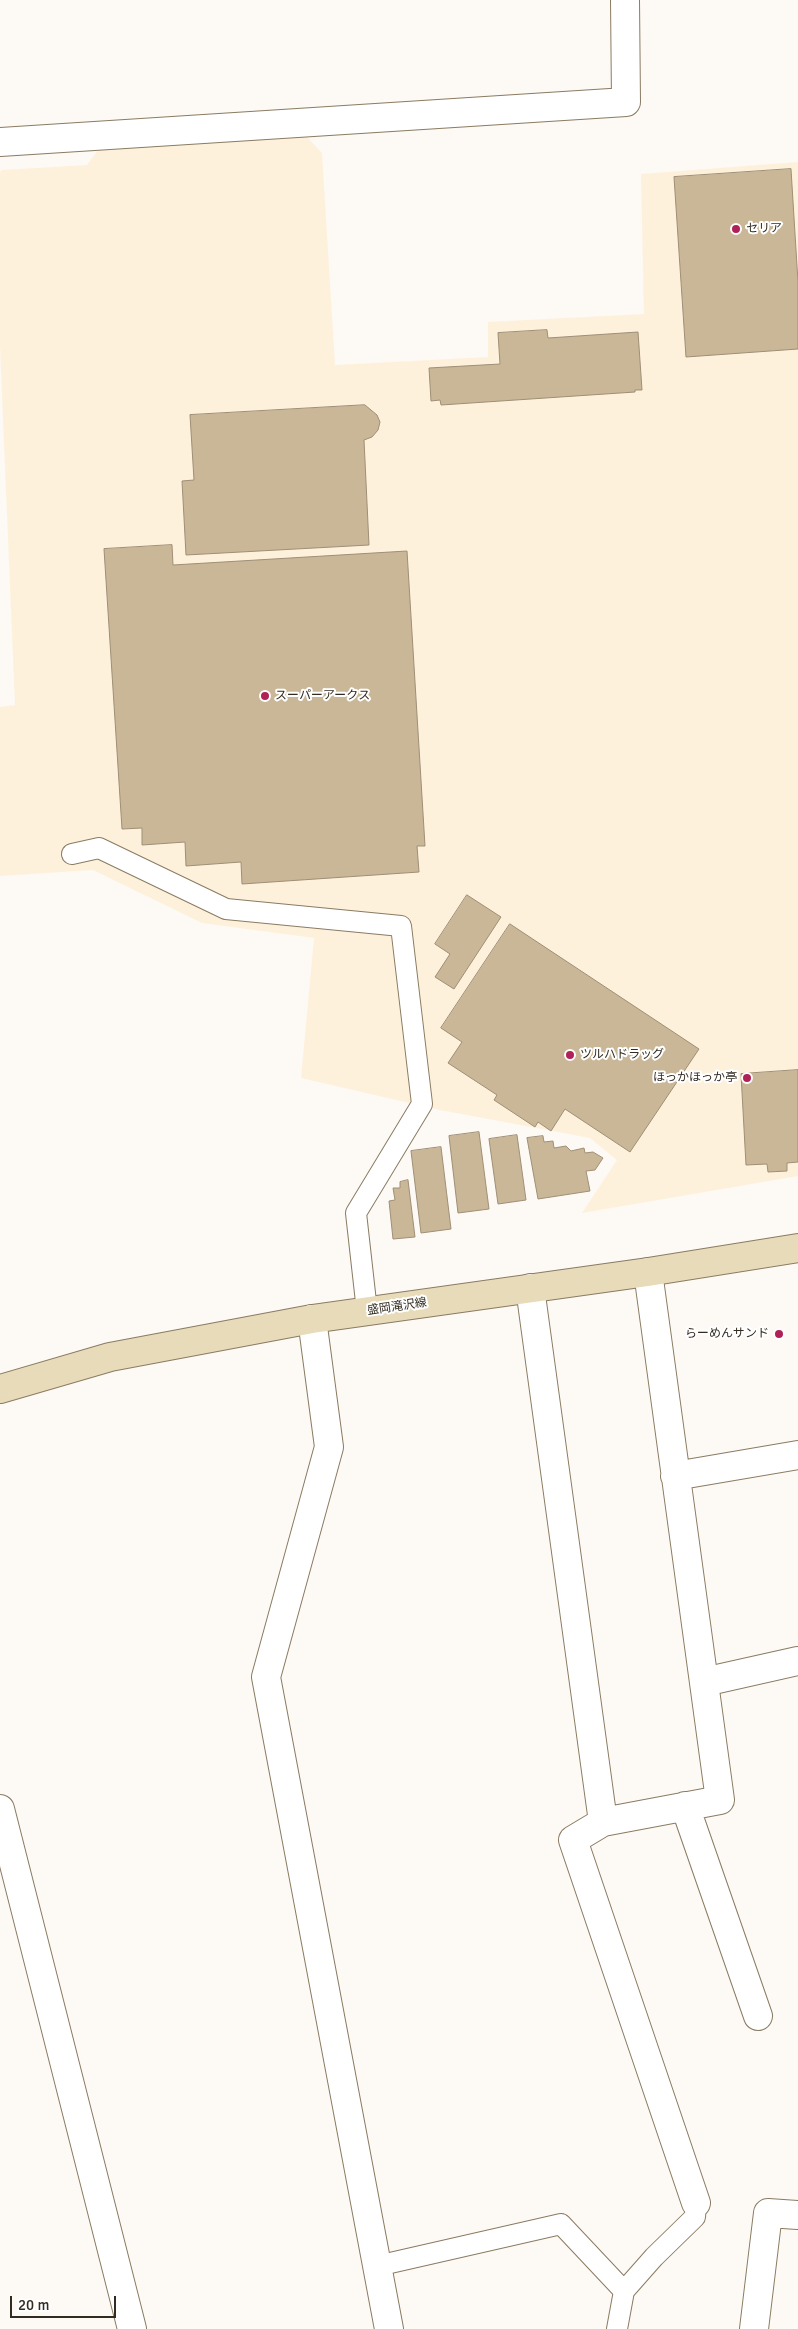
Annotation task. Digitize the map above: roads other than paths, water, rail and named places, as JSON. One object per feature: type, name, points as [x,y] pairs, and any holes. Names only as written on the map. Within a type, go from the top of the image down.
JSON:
[{"type":"main road","name":"盛岡滝沢線","points":[[0,1389],[110,1357],[312,1319],[648,1272],[798,1248]]},
{"type":"street","points":[[0,142],[626,102],[625,0]]},
{"type":"street","points":[[648,1272],[720,1800],[603,1822],[573,1840],[696,2203]]},
{"type":"street","points":[[530,1288],[603,1822]]},
{"type":"street","points":[[312,1319],[329,1447],[266,1677],[389,2329]]},
{"type":"street","points":[[676,1476],[798,1455]]},
{"type":"street","points":[[704,1682],[798,1661]]},
{"type":"street","points":[[685,1806],[758,2016]]},
{"type":"street","points":[[0,1809],[132,2329]]},
{"type":"street","points":[[754,2329],[768,2213],[798,2215]]},
{"type":"lane","points":[[72,854],[99,848],[226,909],[401,926],[422,1104],[356,1213],[367,1311]]},
{"type":"lane","points":[[617,2329],[624,2291],[654,2257],[695,2217],[696,2203]]},
{"type":"lane","points":[[377,2266],[561,2224],[624,2291]]},
{"type":"place","name":"セリア","points":[[736,229]]},
{"type":"place","name":"スーパーアークス","points":[[265,696]]},
{"type":"place","name":"ツルハドラッグ","points":[[570,1055]]},
{"type":"place","name":"ほっかほっか亭","points":[[747,1078]]},
{"type":"place","name":"らーめんサンド","points":[[779,1334]]}]
